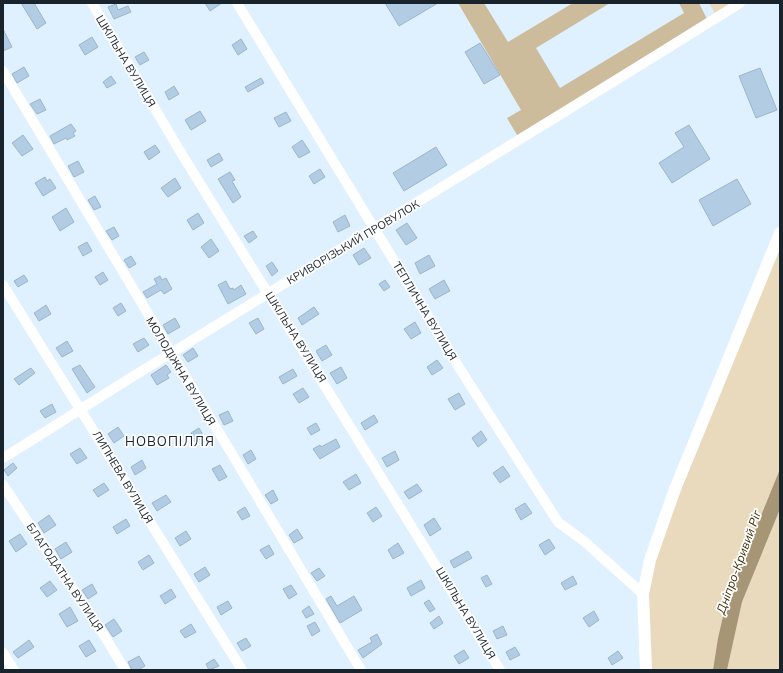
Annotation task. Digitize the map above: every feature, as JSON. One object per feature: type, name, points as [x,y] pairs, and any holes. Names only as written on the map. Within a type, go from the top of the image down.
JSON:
[{"type":"street","name":"ШКІЛЬНА ВУЛИЦЯ","points":[[92,3],[175,142],[500,670]]},
{"type":"street","name":"ТЕПЛИЧНА ВУЛИЦЯ","points":[[237,3],[376,228],[460,369],[558,522],[585,542],[644,594]]},
{"type":"street","name":"КРИВОРІЗЬКИЙ ПРОВУЛОК","points":[[3,458],[82,410],[170,353],[520,140],[740,3]]},
{"type":"street","name":"МОЛОДІЖНА ВУЛИЦЯ","points":[[3,71],[170,353],[361,670]]},
{"type":"street","points":[[646,670],[644,594],[650,560],[675,489],[780,233]]},
{"type":"street","name":"ЛИПНЕВА ВУЛИЦЯ","points":[[3,285],[242,670]]},
{"type":"street","name":"БЛАГОДАТНА ВУЛИЦЯ","points":[[3,485],[102,632],[125,670]]},
{"type":"street","points":[[3,653],[14,670]]},
{"type":"shaded area","points":[[458,3],[484,3],[508,42],[573,3],[610,3],[536,48],[560,88],[684,13],[679,3],[699,3],[709,23],[520,140],[507,118],[521,110]]},
{"type":"shaded area","points":[[709,3],[740,3],[717,17]]},
{"type":"shaded area","points":[[780,233],[780,469],[727,599],[718,638],[713,670],[646,670],[650,560]]},
{"type":"shaded area","points":[[780,469],[780,509],[742,602],[727,670],[713,670],[718,638],[727,599]]},
{"type":"shaded area","points":[[780,509],[780,670],[727,670],[742,602]]},
{"type":"building","points":[[21,3],[34,3],[46,23],[37,29]]},
{"type":"building","points":[[205,3],[222,3],[210,11]]},
{"type":"building","points":[[385,3],[438,3],[399,26]]},
{"type":"building","points":[[116,4],[118,10],[128,6],[131,12],[114,19],[108,7]]},
{"type":"building","points":[[3,29],[12,47],[3,51]]},
{"type":"building","points":[[92,37],[98,47],[85,55],[79,45]]},
{"type":"building","points":[[241,39],[247,49],[238,55],[232,45]]},
{"type":"building","points":[[480,43],[500,75],[484,84],[465,52]]},
{"type":"building","points":[[144,52],[149,60],[140,65],[135,57]]},
{"type":"building","points":[[24,67],[29,76],[17,83],[12,74]]},
{"type":"building","points":[[760,68],[777,110],[756,118],[739,76]]},
{"type":"building","points":[[111,76],[116,83],[107,88],[103,82]]},
{"type":"building","points":[[261,78],[264,83],[248,92],[245,87]]},
{"type":"building","points":[[174,86],[179,94],[169,100],[165,92]]},
{"type":"building","points":[[40,99],[46,110],[37,114],[30,104]]},
{"type":"building","points":[[200,111],[206,121],[191,130],[185,120]]},
{"type":"building","points":[[286,112],[291,121],[279,127],[274,118]]},
{"type":"building","points":[[71,124],[76,131],[73,133],[75,136],[67,140],[66,138],[54,144],[50,136]]},
{"type":"building","points":[[689,125],[710,159],[672,183],[659,163],[684,147],[675,133]]},
{"type":"building","points":[[23,135],[33,149],[22,156],[12,143]]},
{"type":"building","points":[[302,140],[310,152],[299,158],[292,147]]},
{"type":"building","points":[[155,145],[160,152],[149,160],[144,152]]},
{"type":"building","points":[[436,147],[447,165],[404,191],[393,173]]},
{"type":"building","points":[[219,153],[223,160],[211,167],[207,160]]},
{"type":"building","points":[[78,161],[84,172],[74,177],[68,166]]},
{"type":"building","points":[[320,169],[325,177],[314,184],[309,176]]},
{"type":"building","points":[[230,172],[235,180],[232,181],[241,197],[233,203],[218,179]]},
{"type":"building","points":[[45,177],[47,181],[50,179],[56,188],[43,196],[35,183]]},
{"type":"building","points":[[175,178],[181,188],[168,197],[161,188]]},
{"type":"building","points":[[737,179],[751,204],[713,226],[699,200]]},
{"type":"building","points":[[95,196],[101,207],[94,210],[88,200]]},
{"type":"building","points":[[66,208],[74,222],[60,231],[52,217]]},
{"type":"building","points":[[198,213],[204,223],[193,230],[187,220]]},
{"type":"building","points":[[345,215],[350,226],[338,232],[333,222]]},
{"type":"building","points":[[407,223],[417,238],[406,245],[396,230]]},
{"type":"building","points":[[114,227],[119,236],[112,240],[106,231]]},
{"type":"building","points":[[253,231],[257,237],[249,243],[244,236]]},
{"type":"building","points":[[211,239],[219,251],[209,258],[201,247]]},
{"type":"building","points":[[87,242],[92,251],[83,256],[78,247]]},
{"type":"building","points":[[364,248],[371,258],[359,265],[353,255]]},
{"type":"building","points":[[429,255],[435,266],[420,274],[415,263]]},
{"type":"building","points":[[131,256],[136,264],[129,268],[124,260]]},
{"type":"building","points":[[272,262],[278,271],[272,276],[266,266]]},
{"type":"building","points":[[103,272],[108,280],[100,285],[95,277]]},
{"type":"building","points":[[24,275],[28,281],[18,287],[14,281]]},
{"type":"building","points":[[160,276],[162,280],[166,278],[172,289],[164,294],[161,290],[147,298],[143,292],[157,284],[154,279]]},
{"type":"building","points":[[385,280],[390,287],[384,291],[379,284]]},
{"type":"building","points":[[444,280],[450,291],[435,299],[429,289]]},
{"type":"building","points":[[226,281],[230,289],[233,288],[234,290],[241,285],[246,294],[228,304],[218,285]]},
{"type":"building","points":[[121,303],[126,311],[118,316],[113,308]]},
{"type":"building","points":[[46,305],[51,314],[39,321],[34,313]]},
{"type":"building","points":[[314,307],[319,314],[302,325],[298,318]]},
{"type":"building","points":[[175,318],[180,327],[168,334],[163,325]]},
{"type":"building","points":[[258,318],[264,329],[256,334],[249,323]]},
{"type":"building","points":[[415,322],[421,333],[411,339],[404,329]]},
{"type":"building","points":[[144,338],[149,345],[138,352],[133,344]]},
{"type":"building","points":[[67,341],[73,351],[62,357],[56,348]]},
{"type":"building","points":[[326,345],[332,355],[322,361],[316,351]]},
{"type":"building","points":[[193,348],[198,356],[188,362],[183,355]]},
{"type":"building","points":[[437,360],[443,368],[432,375],[427,367]]},
{"type":"building","points":[[80,365],[95,387],[87,393],[72,369]]},
{"type":"building","points":[[166,365],[171,372],[167,375],[169,378],[157,385],[151,375]]},
{"type":"building","points":[[341,367],[347,378],[337,384],[330,373]]},
{"type":"building","points":[[31,368],[35,373],[19,385],[14,379]]},
{"type":"building","points":[[293,369],[297,376],[283,384],[279,377]]},
{"type":"building","points":[[303,388],[309,397],[299,403],[293,394]]},
{"type":"building","points":[[459,393],[465,404],[455,410],[448,399]]},
{"type":"building","points":[[52,404],[56,412],[45,418],[40,411]]},
{"type":"building","points":[[228,411],[233,421],[224,425],[219,415]]},
{"type":"building","points":[[374,415],[378,422],[365,430],[361,423]]},
{"type":"building","points":[[316,423],[320,430],[311,435],[307,428]]},
{"type":"building","points":[[118,427],[124,436],[114,443],[108,434]]},
{"type":"building","points":[[199,428],[204,437],[195,442],[191,433]]},
{"type":"building","points":[[481,431],[487,440],[478,447],[472,438]]},
{"type":"building","points":[[336,439],[340,447],[320,459],[313,449],[320,445],[321,447]]},
{"type":"building","points":[[80,448],[87,458],[77,464],[70,454]]},
{"type":"building","points":[[251,450],[256,459],[248,464],[243,455]]},
{"type":"building","points":[[395,451],[399,460],[387,467],[382,458]]},
{"type":"building","points":[[142,460],[146,468],[135,475],[131,467]]},
{"type":"building","points":[[13,463],[17,468],[8,476],[4,470]]},
{"type":"building","points":[[220,465],[227,477],[219,481],[212,469]]},
{"type":"building","points":[[503,466],[510,476],[500,483],[493,473]]},
{"type":"building","points":[[356,474],[361,483],[349,490],[343,482]]},
{"type":"building","points":[[104,483],[109,490],[98,497],[93,490]]},
{"type":"building","points":[[417,484],[422,491],[409,499],[404,492]]},
{"type":"building","points":[[273,490],[278,500],[271,504],[265,495]]},
{"type":"building","points":[[166,495],[171,502],[157,511],[152,503]]},
{"type":"building","points":[[525,503],[532,513],[521,520],[515,509]]},
{"type":"building","points":[[245,507],[250,516],[242,520],[237,512]]},
{"type":"building","points":[[376,507],[382,516],[373,522],[367,513]]},
{"type":"building","points":[[49,515],[56,525],[44,533],[38,523]]},
{"type":"building","points":[[434,518],[441,529],[430,536],[424,525]]},
{"type":"building","points":[[126,519],[130,526],[117,534],[113,527]]},
{"type":"building","points":[[297,529],[303,538],[294,543],[289,535]]},
{"type":"building","points":[[186,531],[191,539],[180,546],[175,538]]},
{"type":"building","points":[[20,534],[27,544],[16,552],[9,541]]},
{"type":"building","points":[[549,539],[555,548],[545,555],[539,545]]},
{"type":"building","points":[[66,542],[72,552],[61,559],[55,549]]},
{"type":"building","points":[[398,543],[404,553],[393,559],[388,550]]},
{"type":"building","points":[[269,545],[274,554],[266,559],[260,550]]},
{"type":"building","points":[[468,551],[472,558],[454,568],[450,561]]},
{"type":"building","points":[[149,555],[154,563],[143,570],[138,562]]},
{"type":"building","points":[[205,567],[210,575],[199,582],[194,574]]},
{"type":"building","points":[[319,568],[325,576],[317,581],[311,573]]},
{"type":"building","points":[[487,575],[492,584],[486,587],[481,578]]},
{"type":"building","points":[[573,576],[577,584],[565,590],[561,583]]},
{"type":"building","points":[[421,580],[425,588],[411,596],[407,588]]},
{"type":"building","points":[[50,581],[57,590],[47,597],[40,588]]},
{"type":"building","points":[[92,584],[97,593],[88,599],[82,590]]},
{"type":"building","points":[[291,585],[297,594],[289,599],[283,589]]},
{"type":"building","points":[[171,589],[176,597],[165,604],[160,596]]},
{"type":"building","points":[[331,596],[337,606],[354,596],[362,610],[340,623],[326,599]]},
{"type":"building","points":[[429,600],[435,609],[430,612],[424,603]]},
{"type":"building","points":[[228,601],[232,608],[221,615],[217,607]]},
{"type":"building","points":[[309,606],[314,614],[306,618],[302,611]]},
{"type":"building","points":[[70,607],[78,621],[67,627],[59,614]]},
{"type":"building","points":[[594,611],[599,620],[589,627],[583,618]]},
{"type":"building","points":[[439,616],[443,623],[434,629],[430,623]]},
{"type":"building","points":[[114,619],[122,631],[113,637],[105,625]]},
{"type":"building","points":[[315,622],[320,631],[312,636],[307,626]]},
{"type":"building","points":[[191,624],[196,632],[185,638],[180,631]]},
{"type":"building","points":[[503,626],[507,635],[497,639],[493,631]]},
{"type":"building","points":[[377,634],[382,644],[363,658],[358,650],[372,642],[370,638]]},
{"type":"building","points":[[246,638],[251,646],[242,651],[237,643]]},
{"type":"building","points":[[29,640],[34,647],[18,658],[13,652]]},
{"type":"building","points":[[89,640],[96,651],[86,657],[79,646]]},
{"type":"building","points":[[515,647],[520,655],[510,660],[506,652]]},
{"type":"building","points":[[464,650],[469,658],[459,664],[454,656]]},
{"type":"building","points":[[618,651],[623,658],[612,665],[608,658]]},
{"type":"building","points":[[139,656],[145,666],[138,670],[132,670],[128,662]]},
{"type":"building","points":[[214,659],[219,666],[209,670],[206,664]]},
{"type":"district","name":"НОВОПІЛЛЯ","points":[[170,441]]},
{"type":"water label","name":"Дніпро-Кривий Ріг","points":[[739,562]]}]
